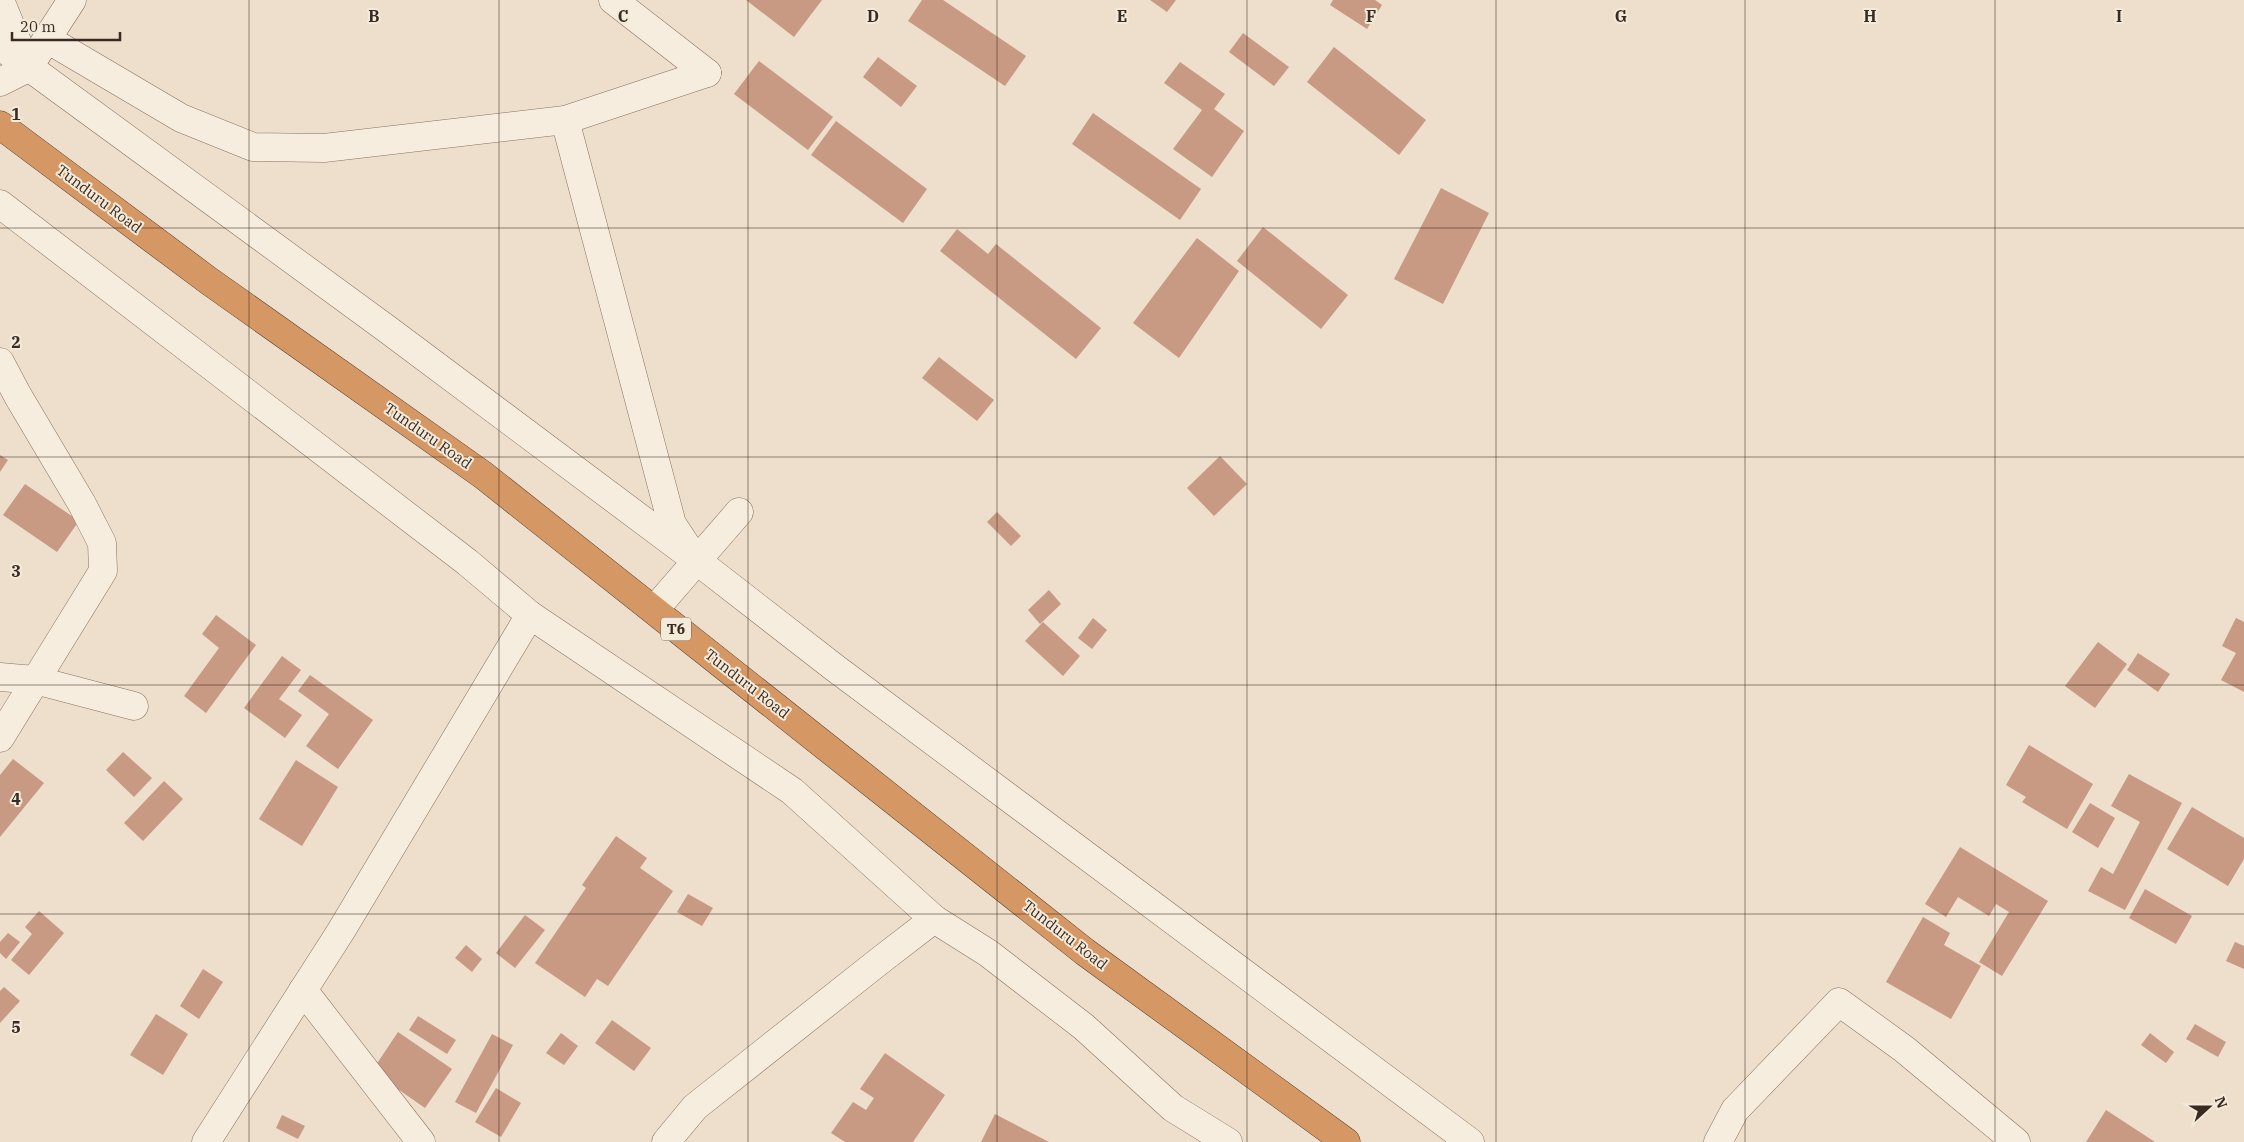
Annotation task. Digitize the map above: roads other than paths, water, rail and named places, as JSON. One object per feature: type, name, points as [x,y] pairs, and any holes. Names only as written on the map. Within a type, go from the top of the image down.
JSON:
[{"type":"highway","name":"Tunduru Road","points":[[0,125],[209,281],[483,475],[1085,952],[1346,1142]]},
{"type":"street","points":[[0,0],[28,68]]},
{"type":"street","points":[[0,82],[28,68],[72,0]]},
{"type":"street","points":[[46,39],[181,118],[253,147],[324,148],[565,120],[706,73],[612,0]]},
{"type":"street","points":[[0,46],[395,335],[696,560],[835,668],[1470,1142]]},
{"type":"street","points":[[565,120],[672,524],[696,560]]},
{"type":"street","points":[[0,204],[467,562],[530,614],[792,791],[934,920],[988,953],[1084,1027],[1173,1108],[1228,1142]]},
{"type":"street","points":[[0,362],[82,504],[102,543],[103,571],[0,738]]},
{"type":"street","points":[[654,609],[740,512]]},
{"type":"street","points":[[206,1142],[303,990],[530,614]]},
{"type":"street","points":[[0,678],[35,680],[134,706]]},
{"type":"street","points":[[666,1142],[695,1107],[934,920]]},
{"type":"street","points":[[303,990],[421,1142]]},
{"type":"street","points":[[1718,1142],[1735,1110],[1839,1002],[1904,1049],[2016,1142]]}]
